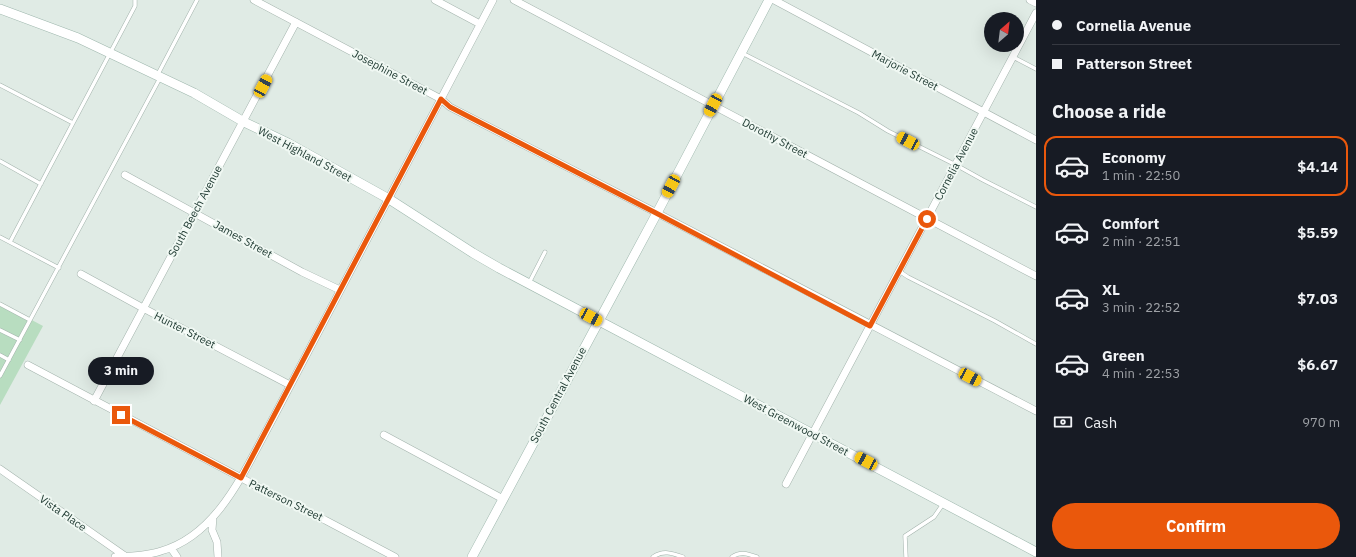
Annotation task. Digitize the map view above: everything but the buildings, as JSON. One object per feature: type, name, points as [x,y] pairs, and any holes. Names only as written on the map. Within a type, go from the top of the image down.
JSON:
[{"type":"street","name":"Josephine Street","points":[[254,0],[441,99],[450,107],[1036,412]]},
{"type":"street","points":[[435,0],[480,24]]},
{"type":"street","points":[[115,557],[160,552],[171,548],[190,537],[204,526],[232,493],[493,0]]},
{"type":"street","name":"Dorothy Street","points":[[514,0],[1036,276]]},
{"type":"street","name":"South Central Avenue","points":[[472,557],[769,0]]},
{"type":"street","name":"Marjorie Street","points":[[774,0],[1036,140]]},
{"type":"street","points":[[1030,0],[1036,3]]},
{"type":"street","name":"West Highland Street","points":[[0,8],[78,38],[194,93],[244,122],[288,143],[389,199],[473,253],[598,321]]},
{"type":"street","name":"Cornelia Avenue","points":[[786,484],[1036,13]]},
{"type":"street","name":"South Beech Avenue","points":[[94,401],[296,22]]},
{"type":"street","name":"James Street","points":[[125,175],[302,272],[340,290]]},
{"type":"street","name":"Hunter Street","points":[[81,274],[290,385]]},
{"type":"street","name":"West Greenwood Street","points":[[598,321],[1036,552]]},
{"type":"street","name":"Patterson Street","points":[[28,366],[395,557]]},
{"type":"street","points":[[384,435],[503,499]]},
{"type":"street","name":"Vista Place","points":[[0,469],[125,556]]},
{"type":"street","points":[[213,517],[212,530],[217,542],[218,557]]},
{"type":"street","points":[[171,548],[177,557]]},
{"type":"lane","points":[[10,242],[111,53],[135,6],[135,0]]},
{"type":"lane","points":[[0,376],[159,76],[197,0]]},
{"type":"lane","points":[[741,53],[859,113],[888,131],[1036,207]]},
{"type":"lane","points":[[1012,57],[1036,69]]},
{"type":"lane","points":[[0,85],[73,123]]},
{"type":"lane","points":[[0,161],[41,184]]},
{"type":"lane","points":[[0,237],[58,268]]},
{"type":"lane","points":[[529,284],[545,252]]},
{"type":"lane","points":[[899,271],[1036,344]]},
{"type":"lane","points":[[0,304],[30,320]]},
{"type":"lane","points":[[0,330],[20,340]]},
{"type":"lane","points":[[0,356],[9,360]]},
{"type":"lane","points":[[906,557],[905,536],[934,517],[944,503]]},
{"type":"lane","points":[[653,557],[663,552],[683,557]]},
{"type":"lane","points":[[732,557],[736,554],[747,553],[757,557]]},
{"type":"green space","points":[[0,303],[43,326],[0,405]]},
{"type":"route","points":[[121,415],[241,478],[441,99],[450,107],[860,319],[870,326],[927,219]]}]
